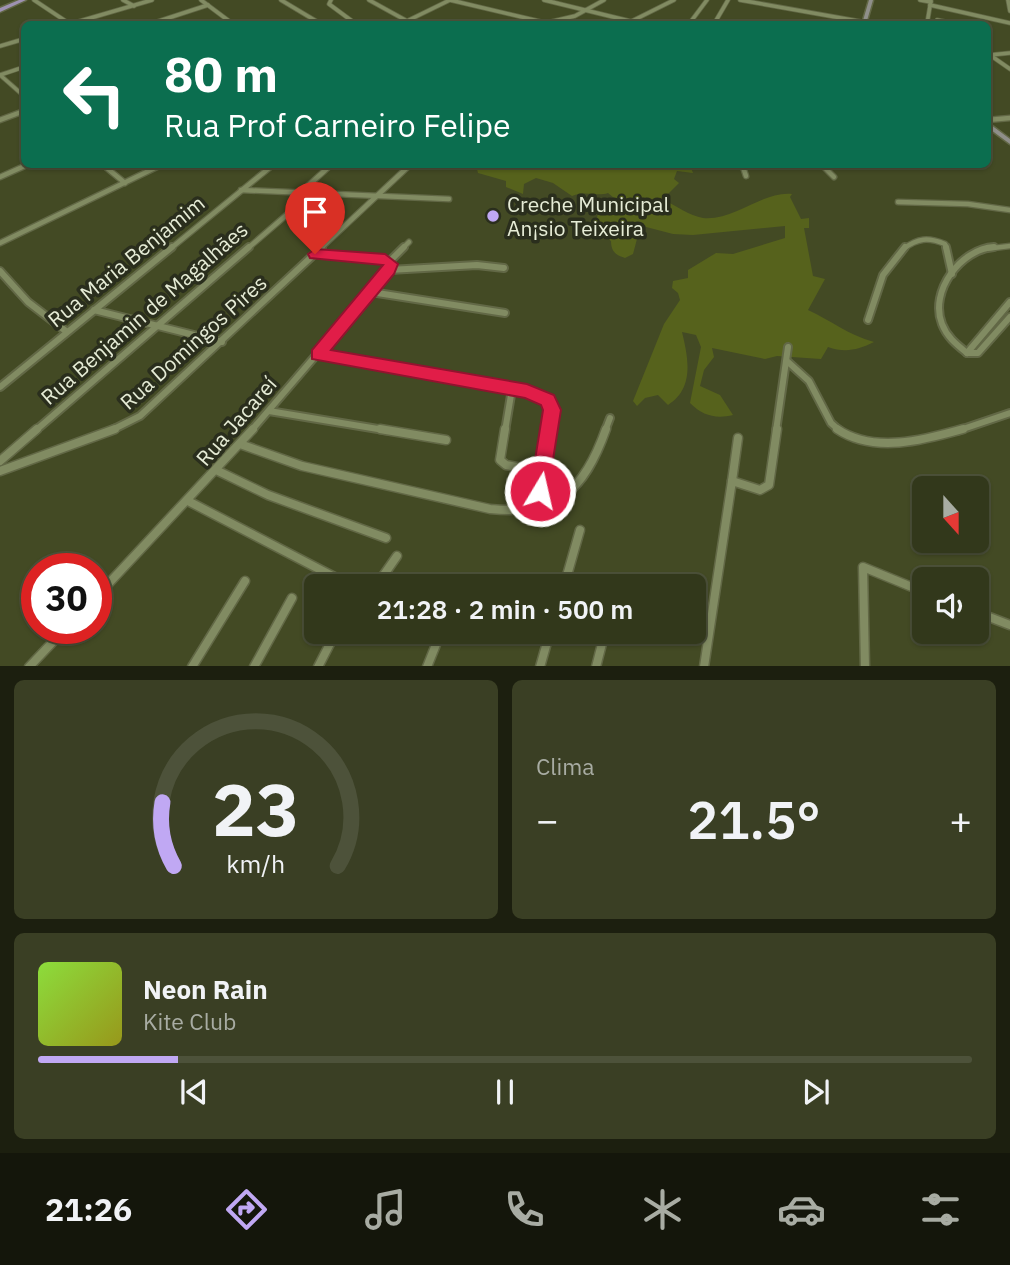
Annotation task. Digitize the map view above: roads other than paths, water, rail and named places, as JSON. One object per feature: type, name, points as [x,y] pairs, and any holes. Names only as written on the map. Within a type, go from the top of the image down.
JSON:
[{"type":"main road","points":[[0,8],[16,0]]},
{"type":"main road","points":[[0,8],[28,0]]},
{"type":"street","points":[[28,0],[65,21]]},
{"type":"street","points":[[123,0],[134,6]]},
{"type":"street","points":[[81,21],[152,0]]},
{"type":"street","points":[[201,0],[229,21]]},
{"type":"street","points":[[281,0],[316,21]]},
{"type":"street","points":[[331,0],[329,4],[352,21]]},
{"type":"street","points":[[369,0],[410,21],[450,0],[539,21]]},
{"type":"street","points":[[544,0],[626,21]]},
{"type":"street","points":[[554,21],[585,12],[604,0]]},
{"type":"street","points":[[633,21],[674,0]]},
{"type":"street","points":[[691,21],[707,0]]},
{"type":"street","points":[[716,21],[728,0]]},
{"type":"street","points":[[740,0],[848,21]]},
{"type":"street","points":[[772,7],[776,0]]},
{"type":"street","points":[[865,21],[872,0]]},
{"type":"street","points":[[920,0],[1010,23]]},
{"type":"street","points":[[1008,0],[1010,11]]},
{"type":"street","points":[[928,21],[931,2]]},
{"type":"street","points":[[159,21],[208,5]]},
{"type":"street","points":[[929,15],[942,21]]},
{"type":"street","points":[[0,46],[21,39]]},
{"type":"street","points":[[991,54],[1010,53]]},
{"type":"street","points":[[991,56],[1010,69]]},
{"type":"street","points":[[0,75],[21,68]]},
{"type":"street","points":[[0,75],[21,93]]},
{"type":"street","points":[[0,120],[21,112]]},
{"type":"street","points":[[991,121],[1010,118]]},
{"type":"street","points":[[991,125],[1010,142]]},
{"type":"street","points":[[0,177],[21,168]]},
{"type":"street","points":[[107,168],[125,183]]},
{"type":"street","points":[[0,243],[155,168]]},
{"type":"street","name":"Rua Maria Benjamim","points":[[0,387],[269,168]]},
{"type":"street","points":[[300,193],[328,168]]},
{"type":"street","name":"Rua Domingos Pires","points":[[0,471],[121,428],[140,416],[407,168]]},
{"type":"street","points":[[743,168],[746,176]]},
{"type":"street","points":[[825,168],[834,177]]},
{"type":"street","points":[[240,190],[449,199]]},
{"type":"street","name":"Rua Benjamin de Magalhães","points":[[0,461],[312,193]]},
{"type":"street","points":[[898,202],[968,204],[1010,210]]},
{"type":"street","points":[[868,320],[878,281],[888,266],[918,239],[931,238],[944,244],[952,274]]},
{"type":"street","points":[[315,254],[390,261],[409,242]]},
{"type":"street","points":[[1010,246],[993,245],[974,251],[952,274],[939,303],[939,319],[950,339],[967,353],[978,353],[1010,317]]},
{"type":"street","name":"Rua Jacareí","points":[[112,580],[188,502],[269,411],[388,271],[390,261]]},
{"type":"street","points":[[388,271],[477,265],[504,268]]},
{"type":"street","points":[[0,271],[28,302],[67,332]]},
{"type":"street","points":[[371,292],[505,313]]},
{"type":"street","points":[[967,353],[1007,309],[1010,302]]},
{"type":"street","points":[[94,310],[222,342]]},
{"type":"street","points":[[732,481],[760,490],[769,485],[788,347]]},
{"type":"street","points":[[318,354],[527,391],[547,400],[552,410],[536,509]]},
{"type":"street","points":[[788,362],[814,388],[833,426],[863,439],[889,443],[912,441],[958,432],[1010,413]]},
{"type":"street","points":[[512,389],[500,460],[506,465],[544,472]]},
{"type":"street","points":[[269,411],[446,440]]},
{"type":"street","points":[[240,444],[302,466],[507,512],[536,509],[561,499],[583,481],[593,467],[610,418]]},
{"type":"street","points":[[704,666],[738,438]]},
{"type":"street","points":[[216,470],[268,495],[386,538]]},
{"type":"street","points":[[188,502],[328,574]]},
{"type":"street","points":[[567,574],[580,530]]},
{"type":"street","points":[[384,574],[397,556]]},
{"type":"street","points":[[864,666],[863,567],[912,587]]},
{"type":"street","points":[[193,666],[245,581]]},
{"type":"street","points":[[255,666],[292,598]]},
{"type":"street","points":[[989,617],[1010,625]]},
{"type":"street","points":[[30,666],[51,644]]},
{"type":"street","points":[[319,666],[330,644]]},
{"type":"street","points":[[427,666],[436,644]]},
{"type":"street","points":[[540,666],[547,644]]},
{"type":"street","points":[[596,666],[602,644]]},
{"type":"place","name":"Creche Municipal An¡sio Teixeira","points":[[493,216]]}]
